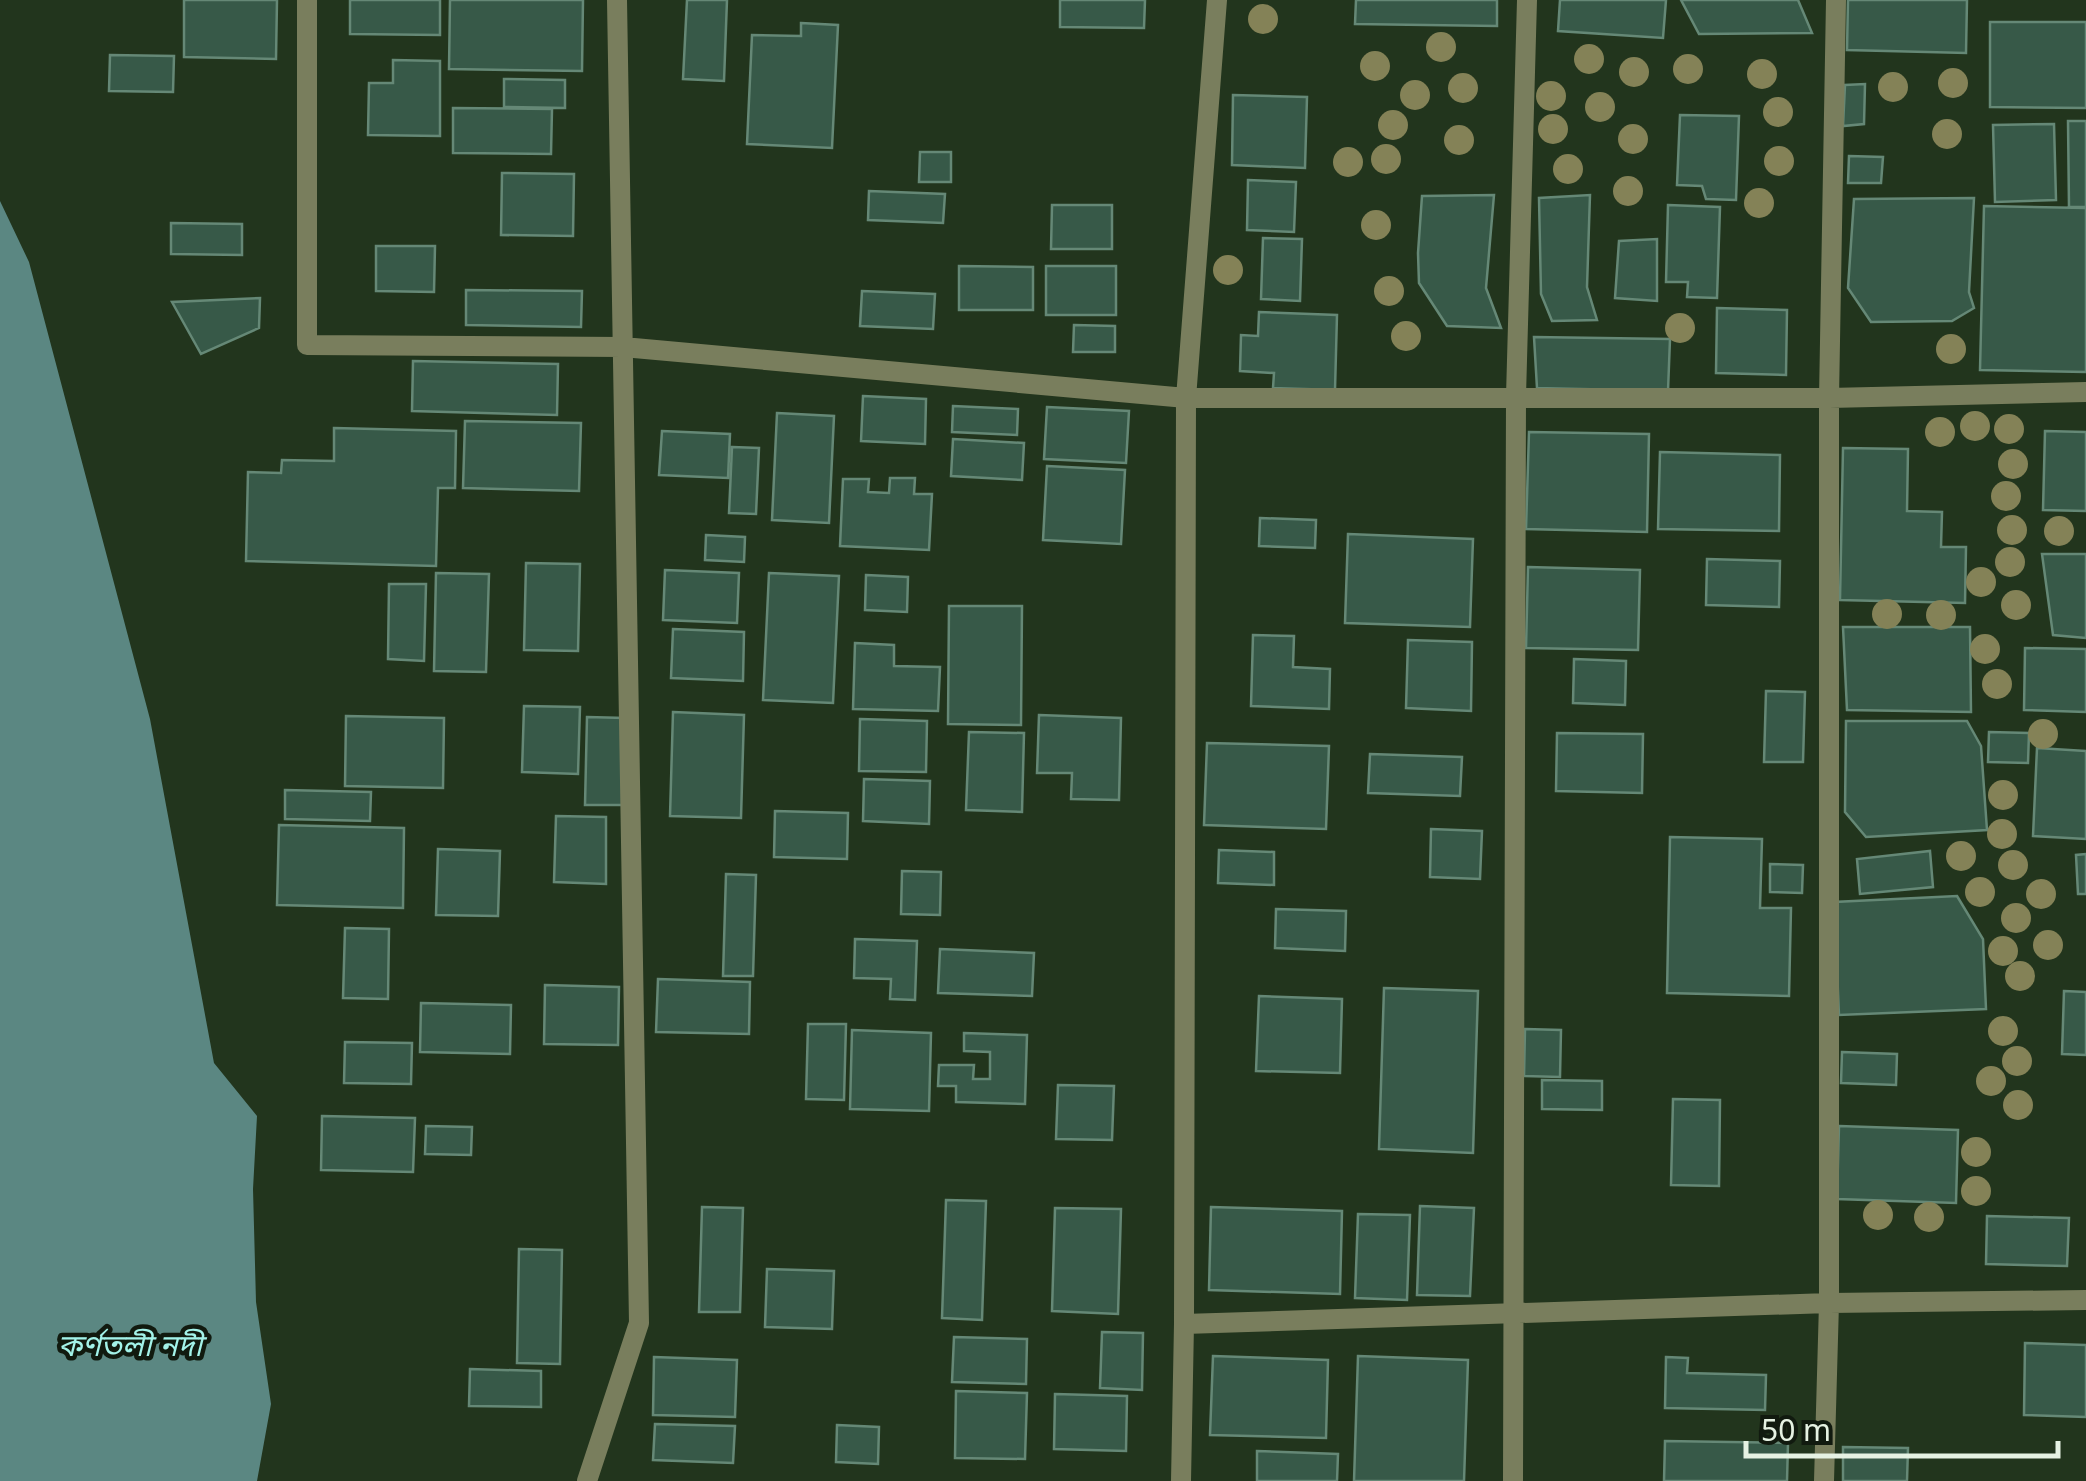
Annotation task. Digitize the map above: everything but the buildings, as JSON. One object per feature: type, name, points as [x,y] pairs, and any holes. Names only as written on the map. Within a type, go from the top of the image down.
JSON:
[{"type":"street","points":[[307,0],[306,345],[623,346],[1186,398],[1829,398],[2086,392]]},
{"type":"street","points":[[587,1481],[639,1323],[617,0]]},
{"type":"street","points":[[1181,1481],[1186,398],[1217,0]]},
{"type":"street","points":[[1512,1481],[1516,396],[1528,0]]},
{"type":"street","points":[[1824,1481],[1829,1304],[1829,398],[1836,0]]},
{"type":"street","points":[[1184,1324],[2086,1300]]},
{"type":"water","name":"কর্ণতলী নদী","points":[[0,201],[29,262],[150,719],[214,1063],[257,1116],[253,1189],[256,1302],[271,1404],[257,1481],[0,1481]]}]
